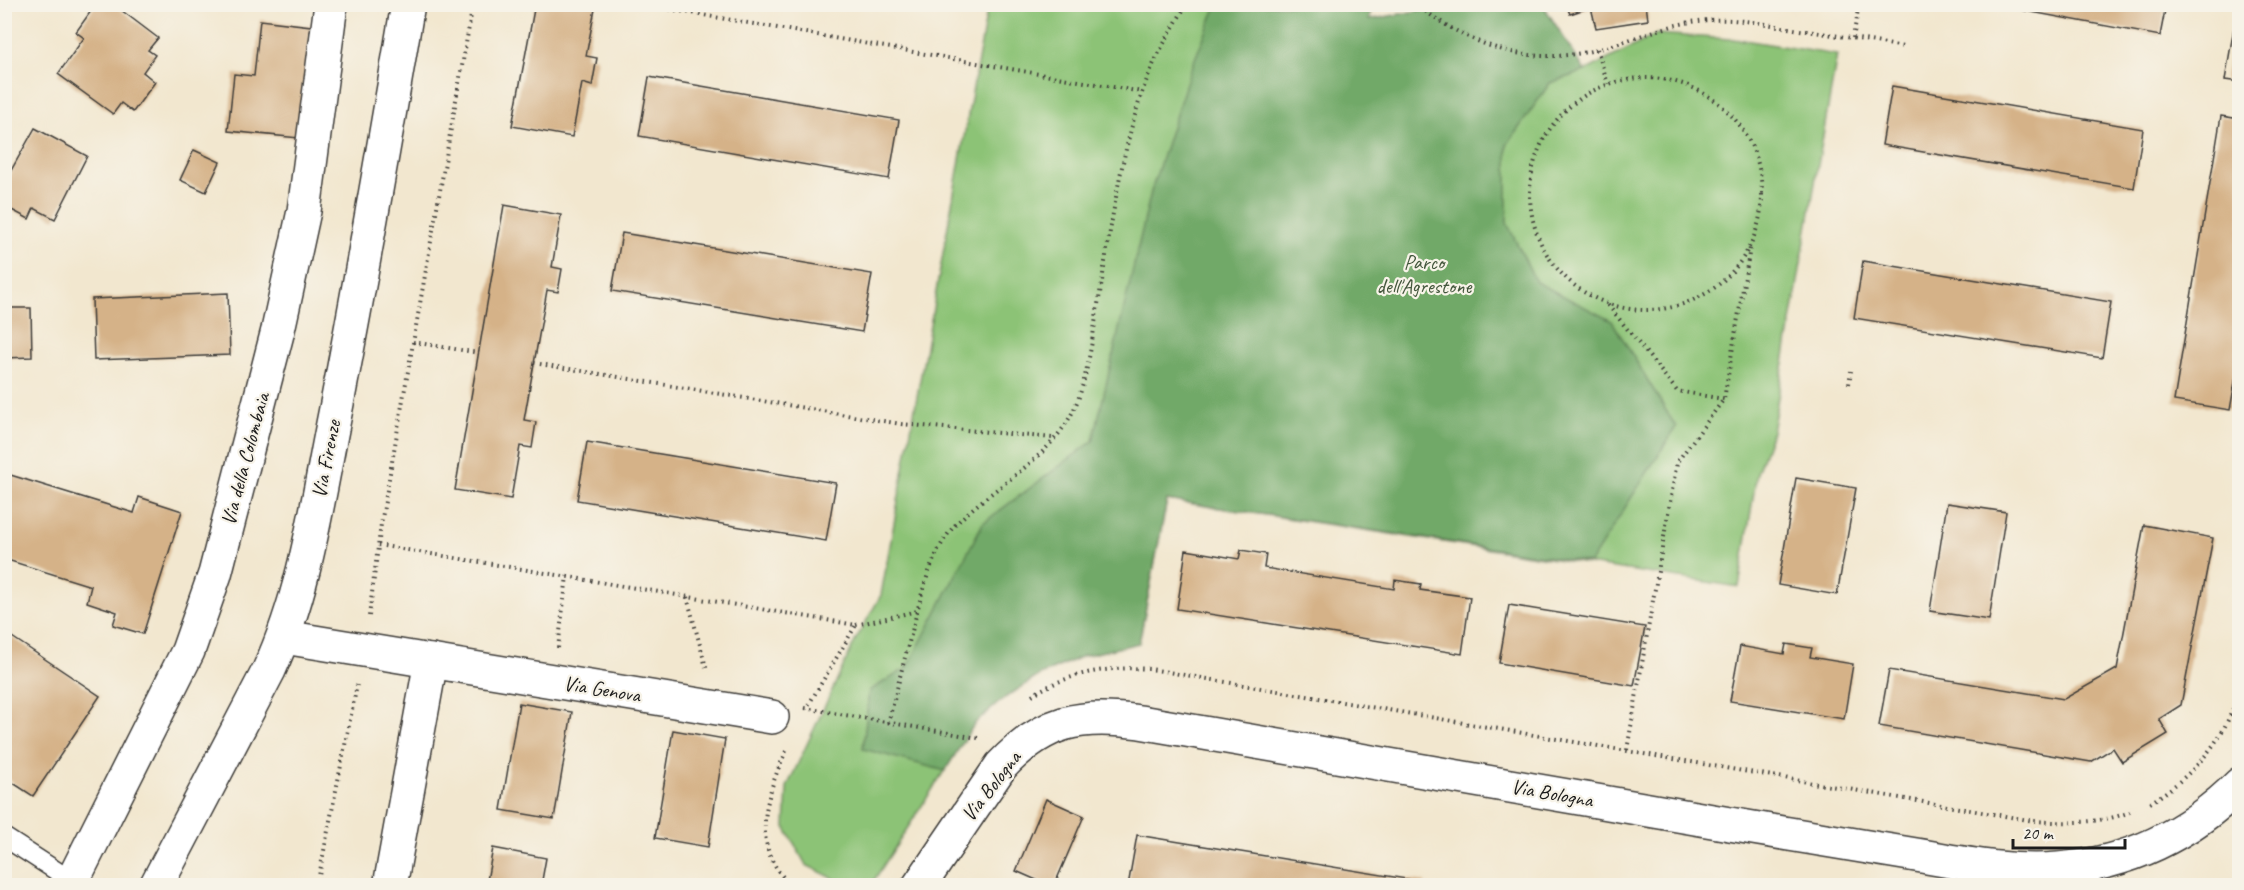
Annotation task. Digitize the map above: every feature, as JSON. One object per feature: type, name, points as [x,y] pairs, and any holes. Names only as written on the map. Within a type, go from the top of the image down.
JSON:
[{"type":"street","name":"Via della Colombaia","points":[[71,883],[188,651],[215,574],[278,330],[304,211],[331,4]]},
{"type":"street","name":"Via Firenze","points":[[156,885],[269,670],[284,637],[298,591],[346,358],[408,4]]},
{"type":"street","name":"Via Genova","points":[[284,637],[788,726]]},
{"type":"street","points":[[390,885],[431,662]]},
{"type":"street","name":"Via Bologna","points":[[919,885],[1001,766],[1021,746],[1058,724],[1074,720],[1102,718],[1140,722],[2039,878],[2146,850],[2202,817],[2240,784]]},
{"type":"lane","points":[[4,837],[71,883]]},
{"type":"path","points":[[317,885],[363,650],[412,342],[473,4]]},
{"type":"path","points":[[640,4],[1142,92]]},
{"type":"path","points":[[888,723],[930,569],[948,535],[957,523],[1026,465],[1054,438],[1075,408],[1082,383],[1124,157],[1142,92],[1160,51],[1187,4]]},
{"type":"path","points":[[1416,4],[1462,35],[1503,51],[1537,56],[1597,50],[1676,26],[1709,20],[1744,20],[1904,47]]},
{"type":"path","points":[[1853,38],[1859,4]]},
{"type":"path","points":[[1597,50],[1608,84]]},
{"type":"path","points":[[1627,750],[1677,462],[1724,399],[1751,244],[1761,216],[1762,185],[1756,156],[1742,129],[1722,106],[1697,89],[1668,80],[1638,78],[1608,84],[1586,94],[1567,109],[1551,127],[1539,147],[1532,170],[1529,194],[1539,241],[1551,262],[1567,280],[1586,294],[1608,304],[1631,309],[1656,310],[1679,305],[1702,296],[1721,282],[1738,265],[1751,244]]},
{"type":"path","points":[[1608,304],[1677,391],[1724,399]]},
{"type":"path","points":[[412,342],[479,353]]},
{"type":"path","points":[[534,363],[900,424],[1054,438]]},
{"type":"path","points":[[1849,384],[1851,371]]},
{"type":"path","points":[[378,545],[856,625],[917,611]]},
{"type":"path","points":[[558,652],[567,576]]},
{"type":"path","points":[[687,596],[710,681]]},
{"type":"path","points":[[792,885],[776,868],[768,849],[764,829],[768,798],[788,726],[856,625]]},
{"type":"path","points":[[1024,700],[1049,686],[1081,674],[1113,668],[1150,669],[2034,820],[2095,821],[2139,809]]},
{"type":"path","points":[[2145,806],[2180,782],[2212,748],[2232,712],[2240,684]]},
{"type":"path","points":[[982,739],[986,734]]},
{"type":"green space","name":"Parco dell'Agrestone","points":[[988,5],[1372,5],[1369,20],[1447,5],[1543,5],[1585,71],[1657,34],[1744,40],[1837,55],[1772,432],[1757,473],[1739,587],[1167,500],[1139,643],[1083,656],[1040,675],[1003,699],[975,723],[871,885],[847,885],[806,865],[785,827],[787,787],[856,639],[881,595]]},
{"type":"green space","points":[[1217,5],[1372,5],[1369,20],[1447,5],[1543,5],[1585,71],[1550,83],[1507,145],[1507,223],[1536,282],[1612,321],[1676,427],[1590,563],[1167,500],[1139,643],[1083,656],[1040,675],[1003,699],[975,723],[945,771],[863,749],[869,691],[907,668],[983,523],[1093,441],[1151,192],[1190,71]]},
{"type":"building","points":[[96,4],[113,4],[158,38],[148,50],[155,55],[143,72],[155,82],[133,112],[121,103],[113,114],[58,74],[84,38],[76,32]]},
{"type":"building","points":[[535,4],[596,4],[586,56],[597,58],[592,86],[582,83],[572,137],[512,126]]},
{"type":"building","points":[[1566,4],[1646,4],[1648,20],[1596,28],[1591,7],[1570,14]]},
{"type":"building","points":[[2238,4],[2240,4],[2240,82],[2225,80]]},
{"type":"building","points":[[1994,5],[2166,5],[2160,36]]},
{"type":"building","points":[[260,20],[311,26],[299,138],[228,131],[234,74],[254,76]]},
{"type":"building","points":[[649,77],[899,120],[889,179],[639,136]]},
{"type":"building","points":[[1892,86],[2143,129],[2134,188],[1882,145]]},
{"type":"building","points":[[2221,116],[2240,119],[2240,354],[2230,410],[2174,401]]},
{"type":"building","points":[[35,128],[87,156],[55,219],[34,208],[29,219],[4,206],[4,183]]},
{"type":"building","points":[[194,150],[220,162],[206,192],[180,180]]},
{"type":"building","points":[[504,205],[561,215],[552,267],[562,269],[558,292],[547,290],[524,420],[536,422],[532,448],[520,446],[511,499],[455,490]]},
{"type":"building","points":[[622,233],[872,274],[862,332],[612,291]]},
{"type":"building","points":[[1863,261],[2111,302],[2102,358],[1854,318]]},
{"type":"building","points":[[228,293],[230,355],[94,360],[92,299]]},
{"type":"building","points":[[4,308],[31,308],[32,357],[4,358]]},
{"type":"building","points":[[587,442],[836,483],[826,541],[577,500]]},
{"type":"building","points":[[4,473],[134,513],[139,497],[182,511],[143,634],[113,625],[117,612],[87,602],[91,586],[4,559]]},
{"type":"building","points":[[1796,478],[1856,488],[1837,595],[1778,585]]},
{"type":"building","points":[[1947,503],[2006,512],[1989,620],[1930,611]]},
{"type":"building","points":[[2144,525],[2213,538],[2181,705],[2159,719],[2168,734],[2122,762],[2113,748],[2091,762],[1879,726],[1889,670],[2064,699],[2117,669]]},
{"type":"building","points":[[1186,550],[1239,559],[1241,550],[1266,554],[1264,568],[1394,589],[1395,580],[1421,584],[1420,590],[1470,597],[1462,654],[1177,609]]},
{"type":"building","points":[[1509,605],[1645,627],[1634,686],[1499,663]]},
{"type":"building","points":[[12,637],[100,696],[33,796],[4,777],[4,648]]},
{"type":"building","points":[[1786,644],[1812,648],[1810,657],[1853,664],[1844,719],[1730,701],[1740,646],[1784,654]]},
{"type":"building","points":[[519,703],[572,712],[554,819],[501,810]]},
{"type":"building","points":[[673,730],[725,739],[708,847],[655,838]]},
{"type":"building","points":[[1046,799],[1084,816],[1054,886],[1016,871]]},
{"type":"building","points":[[1137,835],[1425,882],[1424,886],[1128,886]]},
{"type":"building","points":[[493,848],[546,858],[541,886],[486,886]]}]
